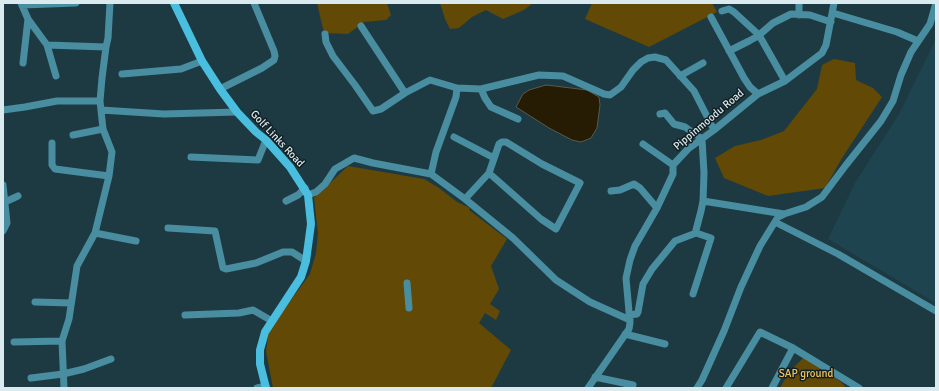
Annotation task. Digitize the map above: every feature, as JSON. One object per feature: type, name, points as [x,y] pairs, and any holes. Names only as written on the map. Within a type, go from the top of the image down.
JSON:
[{"type":"street","points":[[56,76],[47,45],[28,19],[22,4],[76,3]]},
{"type":"street","points":[[64,388],[62,341],[69,319],[77,266],[95,233],[109,176],[112,152],[104,129],[100,101],[108,38],[110,3]]},
{"type":"street","name":"Golf Links Road","points":[[174,3],[202,61],[220,89],[237,112],[266,140],[290,167],[307,191],[311,224],[309,248],[301,277],[265,332],[260,350],[260,364],[266,387]]},
{"type":"street","points":[[220,89],[262,68],[274,60],[274,51],[254,3]]},
{"type":"street","points":[[799,3],[800,15]]},
{"type":"street","name":"Pippinmoodu Road","points":[[588,388],[629,329],[630,318],[626,278],[630,260],[635,246],[657,208],[673,174],[673,165],[688,149],[758,94],[785,80],[822,53],[826,45],[834,3]]},
{"type":"street","points":[[697,388],[724,331],[741,287],[757,253],[778,217],[806,207],[822,197],[846,164],[881,121],[893,101],[901,75],[911,52],[930,24],[936,3]]},
{"type":"street","points":[[722,11],[729,9],[734,12],[759,35],[785,80]]},
{"type":"street","points":[[833,13],[897,32],[918,41]]},
{"type":"street","points":[[729,51],[759,35],[773,23],[791,14],[810,15],[831,22]]},
{"type":"street","points":[[711,17],[750,87],[758,94]]},
{"type":"street","points":[[23,63],[28,19]]},
{"type":"street","points":[[361,26],[405,92]]},
{"type":"street","points":[[324,34],[333,56],[373,111],[381,109],[405,92],[430,80],[457,88],[481,89],[539,75],[563,76],[604,94],[610,95],[621,87],[633,70],[641,62],[648,58],[655,57],[666,60],[694,91],[714,130]]},
{"type":"street","points":[[47,45],[106,47]]},
{"type":"street","points":[[122,74],[181,70],[202,61]]},
{"type":"street","points":[[680,76],[703,63]]},
{"type":"street","points":[[431,174],[436,152],[456,97],[457,88]]},
{"type":"street","points":[[481,89],[491,107],[518,119]]},
{"type":"street","points":[[3,110],[25,108],[57,101],[100,101]]},
{"type":"street","points":[[101,110],[164,114],[237,112]]},
{"type":"street","points":[[660,114],[665,112],[674,124],[685,126],[702,139],[704,173],[703,200],[702,211],[696,233]]},
{"type":"street","points":[[73,135],[104,129]]},
{"type":"street","points":[[454,137],[494,158]]},
{"type":"street","points":[[191,157],[258,160],[266,140]]},
{"type":"street","points":[[465,199],[489,173],[499,144],[502,142],[506,142],[542,164],[580,183],[556,229],[489,173]]},
{"type":"street","points":[[52,143],[52,165],[55,169],[109,176]]},
{"type":"street","points":[[644,144],[673,165]]},
{"type":"street","points":[[286,201],[307,191],[316,192],[325,184],[335,169],[354,158],[431,174],[465,199],[513,238],[556,280],[590,302],[630,318],[638,312],[643,284],[652,269],[675,240],[696,233],[711,237],[711,239],[692,294]]},
{"type":"street","points":[[611,191],[620,190],[634,184],[640,188],[657,208]]},
{"type":"street","points":[[3,185],[7,223],[3,231]]},
{"type":"street","points":[[5,202],[18,196]]},
{"type":"street","points":[[703,200],[784,214]]},
{"type":"street","points":[[775,222],[838,254],[936,311]]},
{"type":"street","points":[[168,228],[215,231],[223,268],[226,269],[256,264],[283,252],[292,252],[306,261]]},
{"type":"street","points":[[95,233],[136,241]]},
{"type":"street","points":[[407,283],[409,308]]},
{"type":"street","points":[[36,302],[71,303]]},
{"type":"street","points":[[185,315],[239,313],[253,310],[272,320]]},
{"type":"street","points":[[726,388],[760,332],[793,348],[859,388]]},
{"type":"street","points":[[626,334],[665,344]]},
{"type":"street","points":[[14,342],[62,341]]},
{"type":"street","points":[[772,388],[793,348]]},
{"type":"street","points":[[31,378],[63,374],[84,369],[111,359]]},
{"type":"street","points":[[595,377],[634,385]]},
{"type":"street","points":[[257,388],[266,387]]},
{"type":"shaded area","points":[[936,39],[936,303],[828,239],[855,183],[899,114]]},
{"type":"shaded area","points":[[546,85],[587,90],[599,97],[600,105],[597,128],[591,138],[581,142],[572,140],[549,128],[516,107],[523,94],[529,90]]},
{"type":"green space","points":[[317,3],[387,3],[391,15],[386,20],[364,22],[348,34],[324,33]]},
{"type":"green space","points":[[440,3],[533,3],[524,10],[503,19],[486,10],[472,17],[459,28],[450,29]]},
{"type":"green space","points":[[592,3],[712,3],[717,12],[649,47],[585,19]]},
{"type":"green space","points":[[834,59],[855,63],[856,80],[873,88],[882,97],[842,158],[825,188],[768,196],[724,178],[715,158],[735,146],[761,140],[784,131],[817,89],[822,65]]},
{"type":"green space","points":[[348,166],[424,179],[457,202],[470,208],[469,210],[507,239],[491,266],[499,289],[490,304],[500,311],[496,320],[485,313],[479,323],[511,350],[491,388],[273,388],[266,351],[269,330],[310,274],[316,253],[318,233],[314,198]]},
{"type":"green space","name":"SAP ground","points":[[804,357],[841,382],[846,388],[780,388],[789,372]]}]
